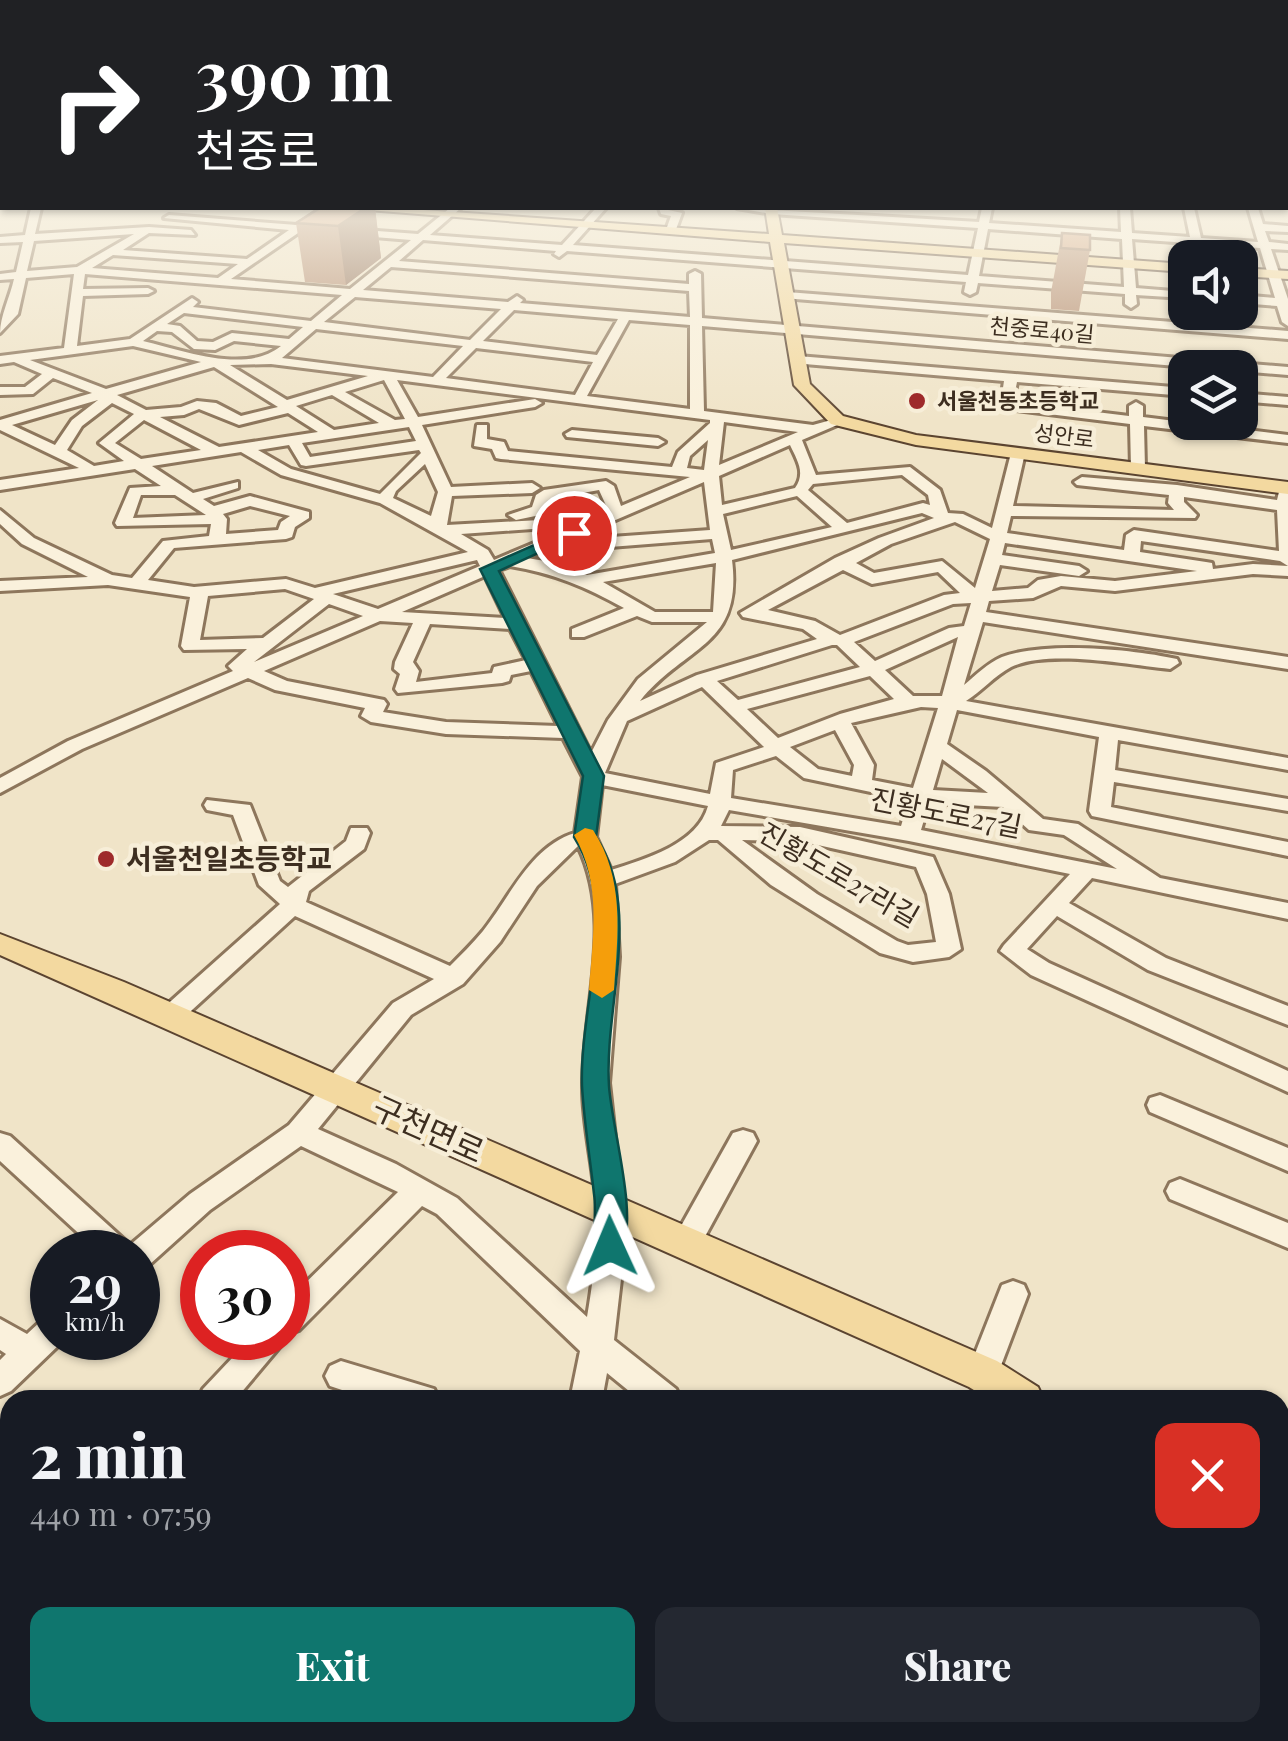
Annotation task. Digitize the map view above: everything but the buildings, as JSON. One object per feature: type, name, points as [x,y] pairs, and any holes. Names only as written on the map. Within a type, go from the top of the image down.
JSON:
[{"type":"main road","points":[[781,259],[802,385],[837,420]]},
{"type":"main road","points":[[1063,259],[1168,267]]},
{"type":"main road","name":"성안로","points":[[837,420],[916,440],[1138,468],[1285,494]]},
{"type":"main road","name":"구천면로","points":[[0,944],[983,1374],[1008,1390]]},
{"type":"street","points":[[0,329],[12,314],[25,259]]},
{"type":"street","points":[[70,350],[80,270],[99,259]]},
{"type":"street","points":[[211,259],[249,262]]},
{"type":"street","points":[[133,342],[253,259]]},
{"type":"street","points":[[272,360],[393,259]]},
{"type":"street","points":[[435,382],[555,259]]},
{"type":"street","points":[[693,415],[695,259]]},
{"type":"street","points":[[710,259],[1168,294]]},
{"type":"street","points":[[952,374],[976,259]]},
{"type":"street","points":[[1129,259],[1138,468]]},
{"type":"street","points":[[388,263],[695,288]]},
{"type":"street","name":"천중로40길","points":[[0,277],[80,270],[1288,370]]},
{"type":"street","points":[[1281,275],[1288,322]]},
{"type":"street","points":[[129,289],[149,276]]},
{"type":"street","points":[[285,287],[299,276]]},
{"type":"street","points":[[77,293],[129,289],[200,296]]},
{"type":"street","points":[[786,296],[1288,335]]},
{"type":"street","points":[[1258,300],[1285,302]]},
{"type":"street","points":[[181,309],[602,359]]},
{"type":"street","points":[[558,461],[572,434],[576,400],[626,316]]},
{"type":"street","points":[[154,328],[176,329],[194,345]]},
{"type":"street","points":[[178,353],[194,345],[216,346],[232,337],[291,344]]},
{"type":"street","points":[[7,359],[133,342],[216,362],[272,360],[717,421],[814,430]]},
{"type":"street","points":[[7,359],[108,396],[215,452]]},
{"type":"street","points":[[798,360],[1168,391]]},
{"type":"street","points":[[0,424],[216,362],[331,434]]},
{"type":"street","points":[[0,390],[28,391],[52,373]]},
{"type":"street","points":[[215,516],[106,443],[143,414],[211,406],[239,422],[387,376]]},
{"type":"street","points":[[387,376],[406,401],[446,492],[440,527]]},
{"type":"street","points":[[1011,377],[1006,405],[1288,439]]},
{"type":"street","points":[[334,390],[419,438],[513,422],[576,400]]},
{"type":"street","points":[[58,452],[77,423],[108,396]]},
{"type":"street","points":[[1258,398],[1288,401]]},
{"type":"street","points":[[293,440],[306,462],[576,400]]},
{"type":"street","points":[[640,470],[658,442],[693,415]]},
{"type":"street","points":[[197,693],[270,644],[318,596],[493,562],[542,548],[837,420]]},
{"type":"street","points":[[678,474],[683,455],[717,421]]},
{"type":"street","points":[[588,1390],[609,1280],[611,1212],[596,1084],[607,909],[599,858],[585,837],[593,776],[601,747],[652,675],[718,619],[723,610],[721,557],[710,474],[717,421]]},
{"type":"street","points":[[0,424],[89,470]]},
{"type":"street","points":[[0,485],[391,424]]},
{"type":"street","points":[[482,428],[479,443],[499,444],[501,455],[710,474]]},
{"type":"street","points":[[572,434],[658,442]]},
{"type":"street","points":[[384,500],[419,438]]},
{"type":"street","points":[[794,438],[808,468],[804,485]]},
{"type":"street","points":[[242,448],[286,472],[367,499],[384,500],[440,527],[493,562],[516,624],[593,776]]},
{"type":"street","points":[[899,833],[920,796],[936,746],[993,560],[1018,453]]},
{"type":"street","points":[[716,512],[804,485],[905,470],[935,493],[948,516]]},
{"type":"street","points":[[1082,482],[1176,496],[1285,494],[1288,559],[1134,535],[1132,556]]},
{"type":"street","points":[[516,524],[516,514],[539,511],[544,495],[571,494],[589,484],[606,486],[613,516]]},
{"type":"street","points":[[136,584],[169,544],[286,534],[287,525],[303,515],[250,501],[215,516],[122,523],[135,492],[184,494],[233,485]]},
{"type":"street","points":[[804,485],[843,528]]},
{"type":"street","points":[[446,492],[532,488]]},
{"type":"street","points":[[1,784],[75,745],[380,616],[493,562],[551,566],[586,580],[652,617],[718,619],[754,612],[813,576],[948,516],[1005,509],[1189,515],[1176,496]]},
{"type":"street","points":[[586,580],[721,557],[923,508],[998,537],[1288,580]]},
{"type":"street","points":[[0,515],[28,541],[108,580]]},
{"type":"street","points":[[215,516],[216,542]]},
{"type":"street","points":[[440,527],[613,516]]},
{"type":"street","points":[[542,548],[718,534]]},
{"type":"street","points":[[778,544],[813,576]]},
{"type":"street","points":[[542,548],[551,566]]},
{"type":"street","points":[[993,560],[1150,580]]},
{"type":"street","points":[[842,562],[872,579],[942,566],[956,582],[982,595]]},
{"type":"street","points":[[621,717],[704,679],[836,640],[936,603],[982,595],[1033,593],[1044,584],[1061,581],[1115,586],[1227,572],[1288,571]]},
{"type":"street","points":[[892,574],[936,603]]},
{"type":"street","points":[[0,586],[108,580],[200,592],[286,584],[380,616],[516,624]]},
{"type":"street","points":[[200,592],[190,646],[270,644]]},
{"type":"street","points":[[578,633],[638,609]]},
{"type":"street","points":[[754,612],[809,625],[836,640],[906,700]]},
{"type":"street","points":[[423,620],[404,662],[403,669],[410,671],[405,689],[502,677],[502,671],[536,664]]},
{"type":"street","points":[[734,708],[871,670],[973,623],[1288,663]]},
{"type":"street","points":[[950,701],[966,696],[1005,662],[1017,658],[1072,656],[1170,663]]},
{"type":"street","points":[[248,672],[282,686],[377,704],[371,716],[446,728],[570,732]]},
{"type":"street","points":[[704,679],[776,748],[811,774],[920,796],[1010,802]]},
{"type":"street","points":[[603,880],[642,869],[710,827],[719,802],[723,767],[906,700],[950,701],[1109,734],[1288,764]]},
{"type":"street","points":[[841,722],[864,765],[861,784]]},
{"type":"street","points":[[1109,734],[1100,810],[1288,849]]},
{"type":"street","points":[[936,746],[1037,826],[1070,829],[1162,887]]},
{"type":"street","points":[[1104,774],[1288,805]]},
{"type":"street","name":"진황도로27길","points":[[593,776],[1288,911]]},
{"type":"street","points":[[215,805],[242,810],[270,885],[294,904],[454,978]]},
{"type":"street","points":[[171,1016],[294,904],[298,888],[356,844],[359,833]]},
{"type":"street","name":"진황도로27라길","points":[[702,834],[899,833]]},
{"type":"street","name":"진황도로27라길","points":[[726,836],[731,846],[786,884],[905,954],[949,948],[938,894],[925,862],[800,834]]},
{"type":"street","points":[[160,1237],[200,1202],[298,1133],[402,1009],[454,978],[564,843],[585,837]]},
{"type":"street","points":[[1086,871],[1012,950],[1040,970],[1288,1082]]},
{"type":"street","points":[[1055,904],[1157,964],[1288,1016]]},
{"type":"street","points":[[1160,1105],[1288,1160]]},
{"type":"street","points":[[298,1133],[447,1206],[597,1346],[652,1390]]},
{"type":"street","points":[[686,1244],[743,1141]]},
{"type":"street","points":[[0,1144],[95,1230]]},
{"type":"street","points":[[310,1298],[419,1190]]},
{"type":"street","points":[[1180,1191],[1288,1236]]},
{"type":"street","points":[[983,1374],[1014,1294]]},
{"type":"street","points":[[0,1333],[28,1352],[0,1381]]},
{"type":"street","points":[[223,1390],[251,1360]]},
{"type":"street","points":[[341,1376],[389,1390]]},
{"type":"slow traffic","points":[[585,835],[599,858],[607,909],[602,990]]},
{"type":"place","name":"서울천동초등학교","points":[[917,401]]},
{"type":"place","name":"서울천일초등학교","points":[[106,859]]},
{"type":"route","points":[[574,533],[489,569],[593,776],[585,837],[599,858],[607,909],[596,1084],[611,1212],[610,1246]]}]
